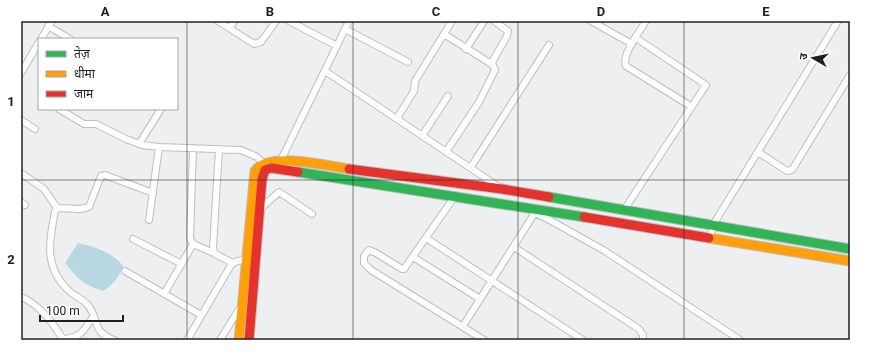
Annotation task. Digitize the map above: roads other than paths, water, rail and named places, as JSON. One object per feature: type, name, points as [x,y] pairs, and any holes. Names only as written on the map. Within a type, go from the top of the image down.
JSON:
[{"type":"main road","points":[[239,340],[253,176],[256,168],[281,160],[502,189],[850,249]]},
{"type":"main road","points":[[265,165],[520,206],[536,211],[850,261]]},
{"type":"main road","points":[[250,340],[259,210],[265,165]]},
{"type":"main road","points":[[520,206],[522,193]]},
{"type":"main road","points":[[241,315],[251,316]]},
{"type":"street","points":[[218,21],[251,42],[258,43],[276,21]]},
{"type":"street","points":[[230,28],[234,21]]},
{"type":"street","points":[[289,21],[337,46]]},
{"type":"street","points":[[281,160],[349,21]]},
{"type":"street","points":[[399,118],[399,115],[414,91],[415,81],[452,21]]},
{"type":"street","points":[[466,49],[484,21]]},
{"type":"street","points":[[491,64],[507,36],[508,31],[494,21]]},
{"type":"street","points":[[591,21],[632,44]]},
{"type":"street","points":[[646,21],[625,59],[626,66],[692,107]]},
{"type":"street","points":[[710,238],[713,225],[838,21]]},
{"type":"street","points":[[42,38],[50,24],[69,38]]},
{"type":"street","points":[[345,29],[408,62]]},
{"type":"street","points":[[444,34],[491,64],[495,70],[490,81],[446,152]]},
{"type":"street","points":[[624,210],[692,107],[705,90],[705,83],[636,38]]},
{"type":"street","points":[[21,73],[38,44]]},
{"type":"street","points":[[471,167],[549,45]]},
{"type":"street","points":[[325,70],[399,118],[402,123],[471,167],[502,189]]},
{"type":"street","points":[[758,152],[787,171],[792,170],[850,75]]},
{"type":"street","points":[[422,136],[448,96]]},
{"type":"street","points":[[61,110],[84,124],[99,126],[139,144],[159,147],[241,150],[250,153],[265,165]]},
{"type":"street","points":[[139,144],[160,110]]},
{"type":"street","points":[[21,120],[36,129]]},
{"type":"street","points":[[149,220],[159,147]]},
{"type":"street","points":[[193,148],[190,238],[193,244],[214,252],[233,263],[245,260]]},
{"type":"street","points":[[214,252],[219,149]]},
{"type":"street","points":[[21,173],[44,189],[57,208],[50,240],[50,259],[52,268],[60,281],[69,291],[87,304],[100,333],[114,340]]},
{"type":"street","points":[[57,208],[80,209],[89,207],[101,176],[105,175],[153,193]]},
{"type":"street","points":[[259,210],[279,192],[312,214]]},
{"type":"street","points":[[455,196],[403,269],[372,251],[367,251],[364,259],[366,266],[371,270],[484,340]]},
{"type":"street","points":[[463,326],[536,211],[605,251],[740,340]]},
{"type":"street","points":[[426,238],[583,340]]},
{"type":"street","points":[[133,239],[182,264]]},
{"type":"street","points":[[164,294],[193,244]]},
{"type":"street","points":[[514,247],[639,329],[643,335],[643,340]]},
{"type":"street","points":[[413,257],[480,300]]},
{"type":"street","points":[[187,340],[233,263]]},
{"type":"street","points":[[125,271],[201,315]]},
{"type":"street","points":[[21,297],[31,302],[41,312],[63,340],[75,338],[82,333],[94,317]]},
{"type":"street","points":[[220,340],[242,302]]},
{"type":"water","points":[[78,243],[109,254],[123,266],[120,274],[110,286],[103,291],[81,281],[65,263]]}]
